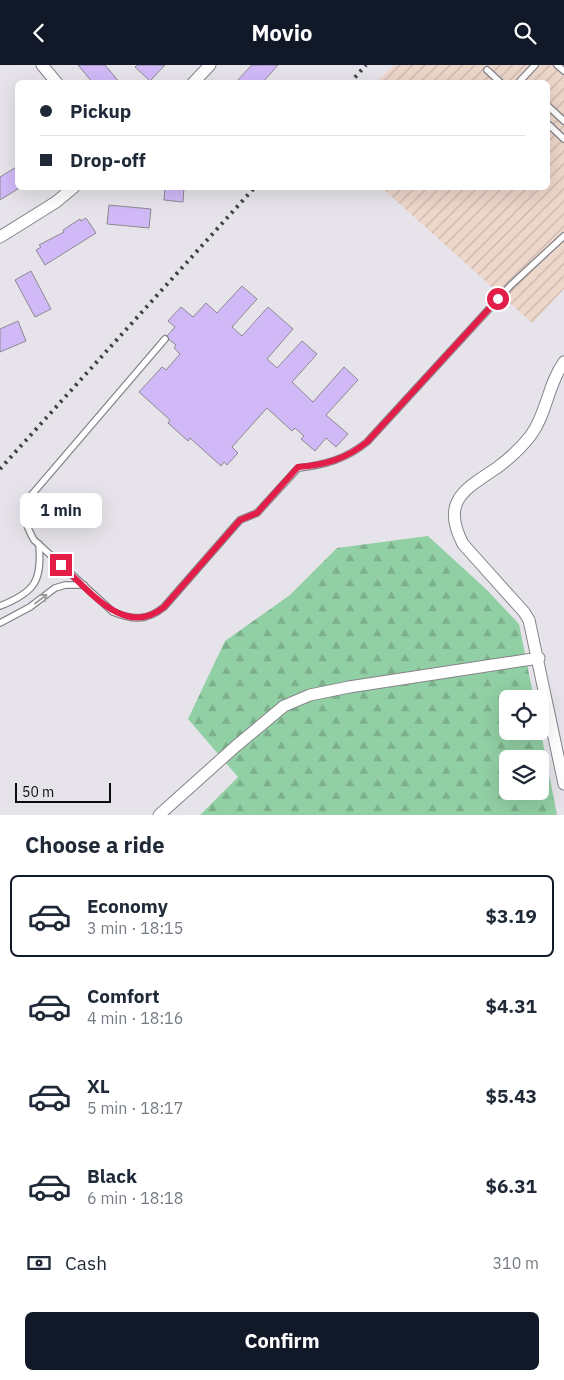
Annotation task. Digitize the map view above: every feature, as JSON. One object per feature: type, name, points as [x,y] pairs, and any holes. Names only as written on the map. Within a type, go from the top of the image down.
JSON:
[{"type":"street","points":[[42,65],[54,80]]},
{"type":"street","points":[[196,80],[210,65]]},
{"type":"street","points":[[0,237],[56,202],[70,190]]},
{"type":"street","points":[[564,362],[532,434],[499,467],[464,491],[458,501],[454,517],[457,533],[463,544],[524,612],[534,635],[564,784]]},
{"type":"street","points":[[160,815],[236,745],[284,706],[310,695],[349,687],[539,659]]},
{"type":"lane","points":[[521,80],[534,65]]},
{"type":"lane","points":[[557,65],[564,71]]},
{"type":"lane","points":[[487,70],[498,80]]},
{"type":"lane","points":[[550,108],[564,121]]},
{"type":"lane","points":[[550,126],[564,139]]},
{"type":"lane","points":[[165,339],[28,499],[24,508],[27,527],[38,544],[113,612],[139,619],[153,616],[164,607],[240,520],[257,513],[298,467],[328,464],[356,451],[367,442],[511,285],[564,236]]},
{"type":"lane","points":[[0,606],[17,598],[31,587],[39,576],[41,567],[38,544]]},
{"type":"lane","points":[[0,623],[30,607],[55,588],[65,585],[84,585]]},
{"type":"shaded area","points":[[394,65],[564,65],[564,289],[532,323],[384,190],[550,190],[550,80],[379,80]]},
{"type":"green space","points":[[428,536],[486,589],[519,624],[532,690],[499,690],[499,740],[542,740],[544,750],[499,750],[499,800],[549,800],[549,774],[557,815],[200,815],[238,777],[188,719],[225,641],[290,595],[337,548]]},
{"type":"building","points":[[78,65],[105,65],[118,80],[90,80]]},
{"type":"building","points":[[137,65],[165,65],[151,80],[135,67]]},
{"type":"building","points":[[252,65],[278,65],[265,80],[238,80]]},
{"type":"building","points":[[15,168],[16,190],[0,200],[0,177]]},
{"type":"building","points":[[165,190],[184,190],[183,202],[164,200]]},
{"type":"building","points":[[109,205],[151,209],[149,228],[107,224]]},
{"type":"building","points":[[86,218],[96,233],[45,265],[36,250],[41,247],[39,245],[64,232],[63,230],[80,219],[81,221]]},
{"type":"building","points":[[31,271],[51,309],[35,317],[15,280]]},
{"type":"building","points":[[242,286],[257,299],[232,327],[242,336],[268,307],[293,329],[267,359],[277,368],[302,341],[317,354],[292,382],[313,402],[344,367],[358,380],[326,415],[348,434],[336,447],[326,438],[315,451],[301,439],[304,436],[295,428],[292,431],[267,408],[232,447],[238,453],[227,465],[224,462],[221,466],[190,438],[188,441],[168,423],[170,420],[139,392],[162,367],[166,370],[180,354],[174,348],[176,345],[166,337],[175,327],[168,321],[181,307],[193,317],[206,303],[217,313]]},
{"type":"building","points":[[18,321],[26,341],[0,352],[0,329]]},
{"type":"railway","points":[[353,80],[366,65]]},
{"type":"railway","points":[[0,469],[252,190]]},
{"type":"route","points":[[61,565],[113,612],[139,619],[153,616],[164,607],[240,520],[257,513],[298,467],[328,464],[356,451],[367,442],[385,425],[498,299]]}]
